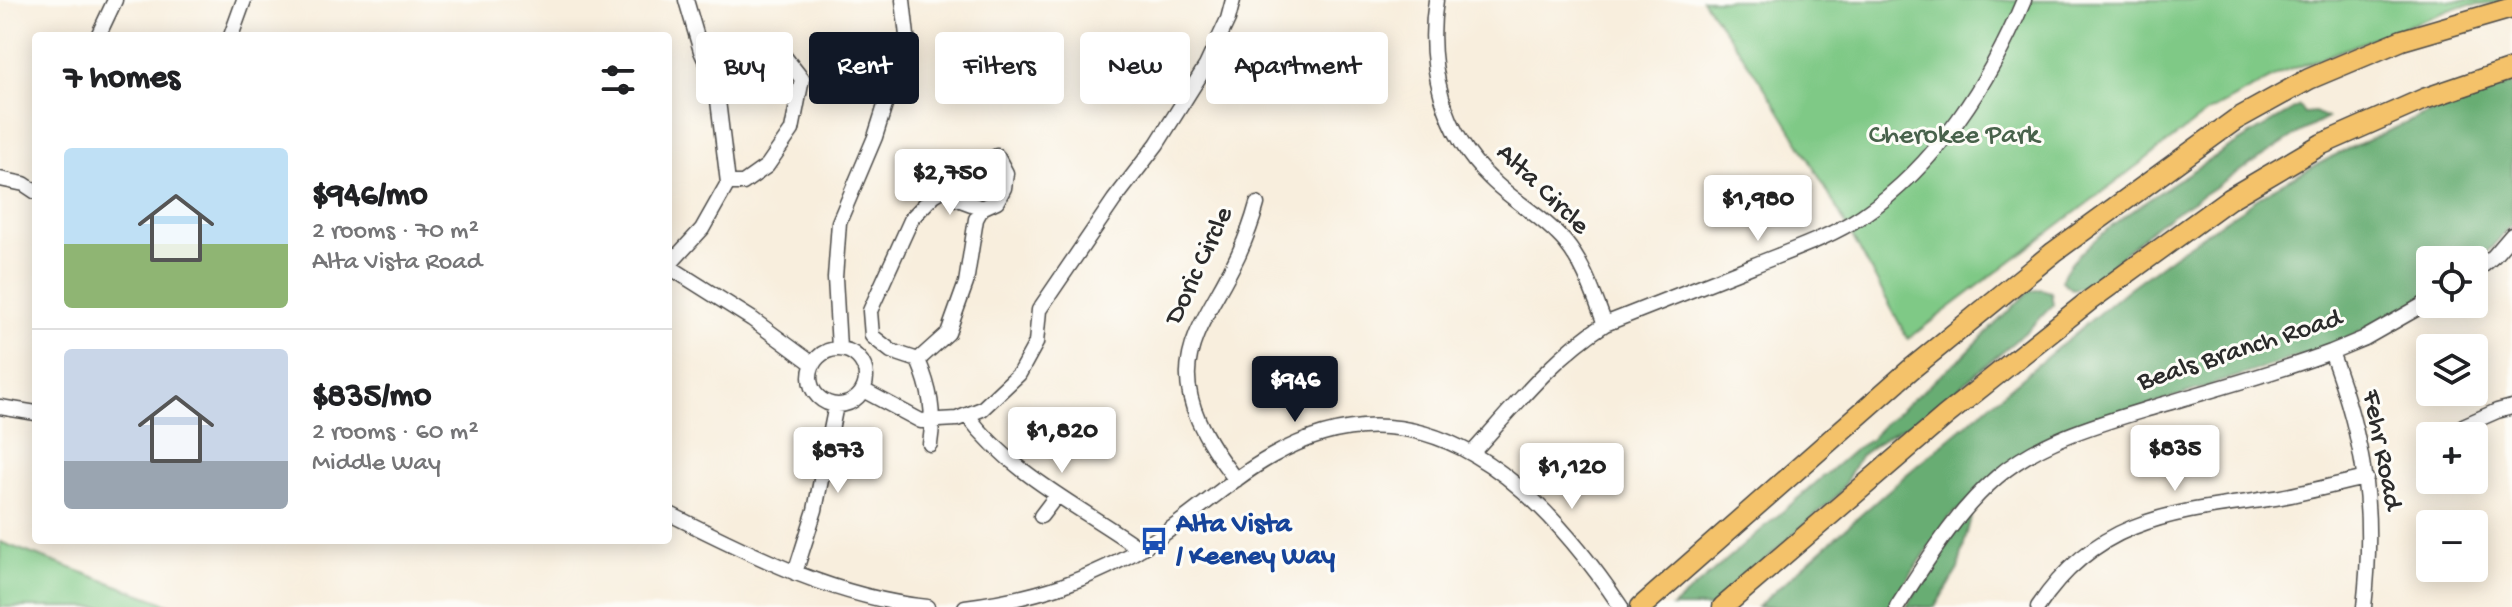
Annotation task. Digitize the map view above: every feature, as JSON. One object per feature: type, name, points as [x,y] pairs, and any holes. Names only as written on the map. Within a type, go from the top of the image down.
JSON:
[{"type":"highway","points":[[1641,607],[1910,370],[2054,252],[2235,120],[2309,79],[2389,46],[2503,10]]},
{"type":"highway","points":[[1723,607],[1945,416],[2090,300],[2229,199],[2322,144],[2424,99],[2508,70]]},
{"type":"street","points":[[100,32],[115,0]]},
{"type":"street","points":[[232,32],[244,0]]},
{"type":"street","points":[[686,0],[696,34]]},
{"type":"street","points":[[839,348],[835,283],[839,222],[875,137],[907,36],[903,0]]},
{"type":"street","points":[[863,390],[921,421],[957,419],[982,409],[1019,374],[1036,343],[1039,310],[1165,131],[1206,66],[1228,19],[1233,0]]},
{"type":"street","name":"Alta Circle","points":[[1436,0],[1434,66],[1450,122],[1480,168],[1567,244],[1591,286],[1605,324]]},
{"type":"street","points":[[1472,453],[1553,364],[1581,339],[1605,324],[1834,232],[1885,198],[1934,150],[1968,106],[2024,0]]},
{"type":"street","points":[[728,183],[743,183],[767,166],[792,130],[802,79],[793,68]]},
{"type":"street","points":[[672,262],[702,229],[728,183],[718,104]]},
{"type":"street","points":[[918,360],[948,333],[966,283],[976,219],[982,208],[997,201],[1004,188],[1006,173],[997,156],[934,195],[912,218],[870,311],[872,336],[891,351],[918,360],[930,388],[934,421],[930,444]]},
{"type":"street","points":[[0,179],[24,184],[32,189]]},
{"type":"street","points":[[947,186],[955,198],[982,208]]},
{"type":"street","name":"Doric Circle","points":[[1236,480],[1199,425],[1189,390],[1188,365],[1197,329],[1246,239],[1257,204]]},
{"type":"street","points":[[2488,261],[2512,235]]},
{"type":"street","points":[[672,269],[752,319],[813,364]]},
{"type":"street","name":"Beals Branch Road","points":[[1897,607],[1941,540],[1971,502],[1997,477],[2052,442],[2331,352],[2365,338],[2416,309]]},
{"type":"street","points":[[839,348],[860,359],[866,374],[863,390],[852,401],[836,405],[821,400],[811,387],[810,371],[824,352],[839,348]]},
{"type":"street","name":"Fehr Road","points":[[2331,352],[2357,430],[2366,478],[2370,530],[2364,607]]},
{"type":"street","points":[[795,573],[815,510],[836,405]]},
{"type":"street","points":[[0,407],[32,412]]},
{"type":"street","points":[[2472,422],[2512,407]]},
{"type":"street","points":[[967,415],[1025,473],[1140,549]]},
{"type":"street","points":[[965,607],[1037,596],[1102,571],[1140,549],[1271,457],[1329,433],[1362,429],[1413,431],[1453,442],[1502,472],[1543,508],[1586,555],[1621,607]]},
{"type":"street","points":[[2038,607],[2071,565],[2132,528],[2193,509],[2308,492],[2366,478]]},
{"type":"street","points":[[1041,516],[1057,495]]},
{"type":"street","points":[[672,515],[759,559],[795,573],[856,595],[927,607]]},
{"type":"green space","name":"Cherokee Park","points":[[1702,0],[2512,2],[2458,7],[2281,73],[2208,112],[1908,339],[1787,122]]},
{"type":"green space","points":[[2512,83],[2512,225],[2488,251],[2488,246],[2416,246],[2416,303],[2336,344],[2050,438],[1950,517],[1889,607],[1757,607],[1907,474],[2128,289],[2182,249],[2275,187],[2339,153],[2440,108]]},
{"type":"green space","points":[[2299,106],[2304,113],[2315,112],[2327,118],[2295,135],[2158,224],[2085,287],[2072,289],[2062,281],[2071,263],[2128,214],[2207,161]]},
{"type":"green space","points":[[2041,289],[2051,292],[2053,305],[2028,330],[1921,419],[1887,436],[1860,456],[1839,494],[1712,607],[1672,607],[1855,449],[1870,440],[2028,292]]},
{"type":"green space","points":[[1972,513],[1958,569],[1935,607],[1906,607],[1958,528]]},
{"type":"green space","points":[[0,542],[176,607],[0,607]]},
{"type":"place","name":"Alta Vista / Keeney Way","points":[[1154,541]]}]
